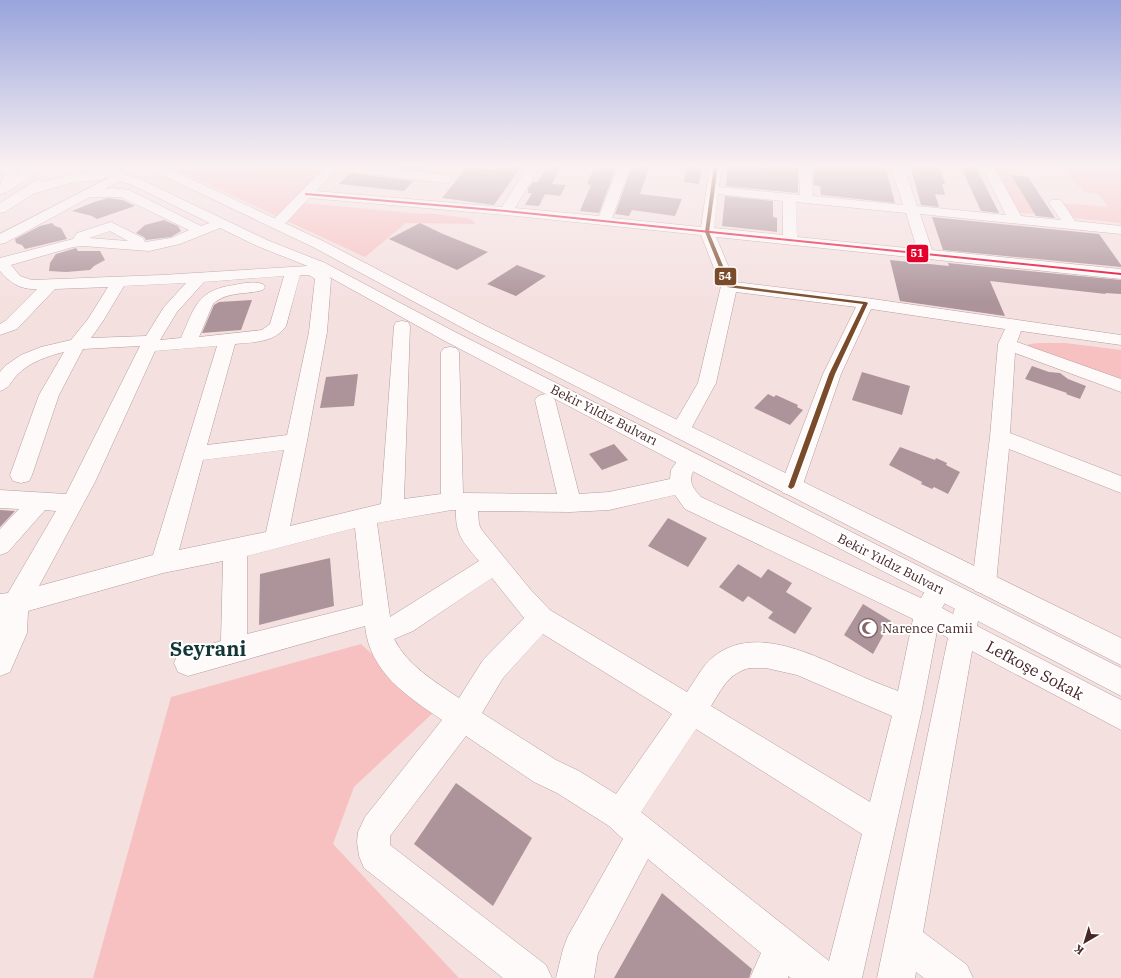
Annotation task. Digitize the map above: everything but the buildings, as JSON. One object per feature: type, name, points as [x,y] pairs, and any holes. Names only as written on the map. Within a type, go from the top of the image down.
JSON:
[{"type":"street","points":[[0,229],[46,211]]},
{"type":"street","points":[[0,240],[56,211]]},
{"type":"street","points":[[163,211],[201,231]]},
{"type":"street","points":[[169,215],[181,211]]},
{"type":"street","name":"Bekir Yıldız Bulvarı","points":[[194,211],[262,243],[308,269],[450,336],[689,459],[933,601]]},
{"type":"street","name":"Bekir Yıldız Bulvarı","points":[[248,211],[318,244],[478,329],[791,487],[972,606],[1121,683]]},
{"type":"street","points":[[277,224],[290,211]]},
{"type":"street","points":[[500,211],[1121,274]]},
{"type":"street","points":[[604,221],[608,211]]},
{"type":"street","points":[[680,431],[707,383],[729,286],[707,232],[710,211]]},
{"type":"street","points":[[790,211],[790,241]]},
{"type":"street","points":[[913,211],[926,254]]},
{"type":"street","points":[[928,211],[1121,230]]},
{"type":"street","points":[[1011,211],[1016,220]]},
{"type":"street","points":[[1062,211],[1071,225]]},
{"type":"street","points":[[220,223],[201,231],[149,247],[78,242],[0,262],[19,282],[30,285],[162,280],[308,269],[320,274],[323,279],[318,332],[276,538]]},
{"type":"street","points":[[0,384],[11,370],[28,359],[78,343],[187,343],[260,337],[276,329],[308,269]]},
{"type":"street","points":[[5,610],[84,482],[150,343],[170,310],[200,277]]},
{"type":"street","points":[[21,475],[49,395],[78,343],[95,321],[119,282]]},
{"type":"street","points":[[0,330],[11,325],[50,284]]},
{"type":"street","points":[[729,286],[866,303],[1121,340]]},
{"type":"street","points":[[187,343],[206,302],[210,297],[224,291],[257,287]]},
{"type":"street","points":[[791,487],[832,374],[866,303]]},
{"type":"street","points":[[896,978],[972,606],[1000,437],[1007,344],[1015,325]]},
{"type":"street","points":[[392,510],[402,326]]},
{"type":"street","points":[[163,564],[227,340]]},
{"type":"street","points":[[1007,344],[1121,386]]},
{"type":"street","points":[[450,352],[460,502],[471,534],[521,597],[541,618],[879,826]]},
{"type":"street","points":[[545,400],[570,503]]},
{"type":"street","points":[[1000,437],[1121,485]]},
{"type":"street","points":[[195,454],[297,441]]},
{"type":"street","points":[[689,459],[682,468],[680,479],[683,491],[693,503],[933,601],[843,978]]},
{"type":"street","points":[[5,610],[163,564],[235,549],[392,510],[460,502],[570,503],[609,501],[681,485]]},
{"type":"street","points":[[0,498],[39,502],[72,503]]},
{"type":"street","points":[[0,545],[39,502]]},
{"type":"street","points":[[365,517],[370,624],[387,654],[404,676],[416,686],[545,771],[568,782],[632,824],[776,962],[820,978]]},
{"type":"street","points":[[234,651],[235,549]]},
{"type":"street","points":[[188,663],[234,651],[370,624],[404,623],[494,564]]},
{"type":"street","name":"Lefkoşe Sokak","points":[[933,601],[972,606],[1121,716]]},
{"type":"street","name":"Bekir Yıldız Bulvarı","points":[[972,606],[1121,652]]},
{"type":"street","points":[[0,663],[14,633],[5,610]]},
{"type":"street","points":[[533,978],[376,856],[373,846],[373,837],[376,828],[463,717],[493,669],[541,618]]},
{"type":"street","points":[[574,978],[581,949],[632,824],[692,710],[721,667],[734,659],[754,656],[767,656],[791,660],[908,709]]},
{"type":"street","points":[[903,940],[954,978]]},
{"type":"shaded area","points":[[265,211],[386,211],[422,214],[427,213],[468,218],[474,221],[475,224],[406,223],[365,257]]},
{"type":"shaded area","points":[[1015,211],[1035,211],[1037,214],[1016,213]]},
{"type":"shaded area","points":[[1067,211],[1121,211],[1121,223],[1072,218]]},
{"type":"shaded area","points":[[1065,343],[1121,350],[1121,380],[1027,346],[1029,344]]},
{"type":"shaded area","points":[[361,644],[435,711],[354,787],[333,844],[459,978],[93,978],[171,697]]},
{"type":"transit line","name":"51","points":[[502,211],[1121,274]]},
{"type":"transit line","name":"54","points":[[710,211],[707,232],[729,286],[866,303],[832,374],[791,487]]},
{"type":"place","name":"Narence Camii","points":[[868,628]]},
{"type":"district","name":"Seyrani","points":[[208,648]]}]
